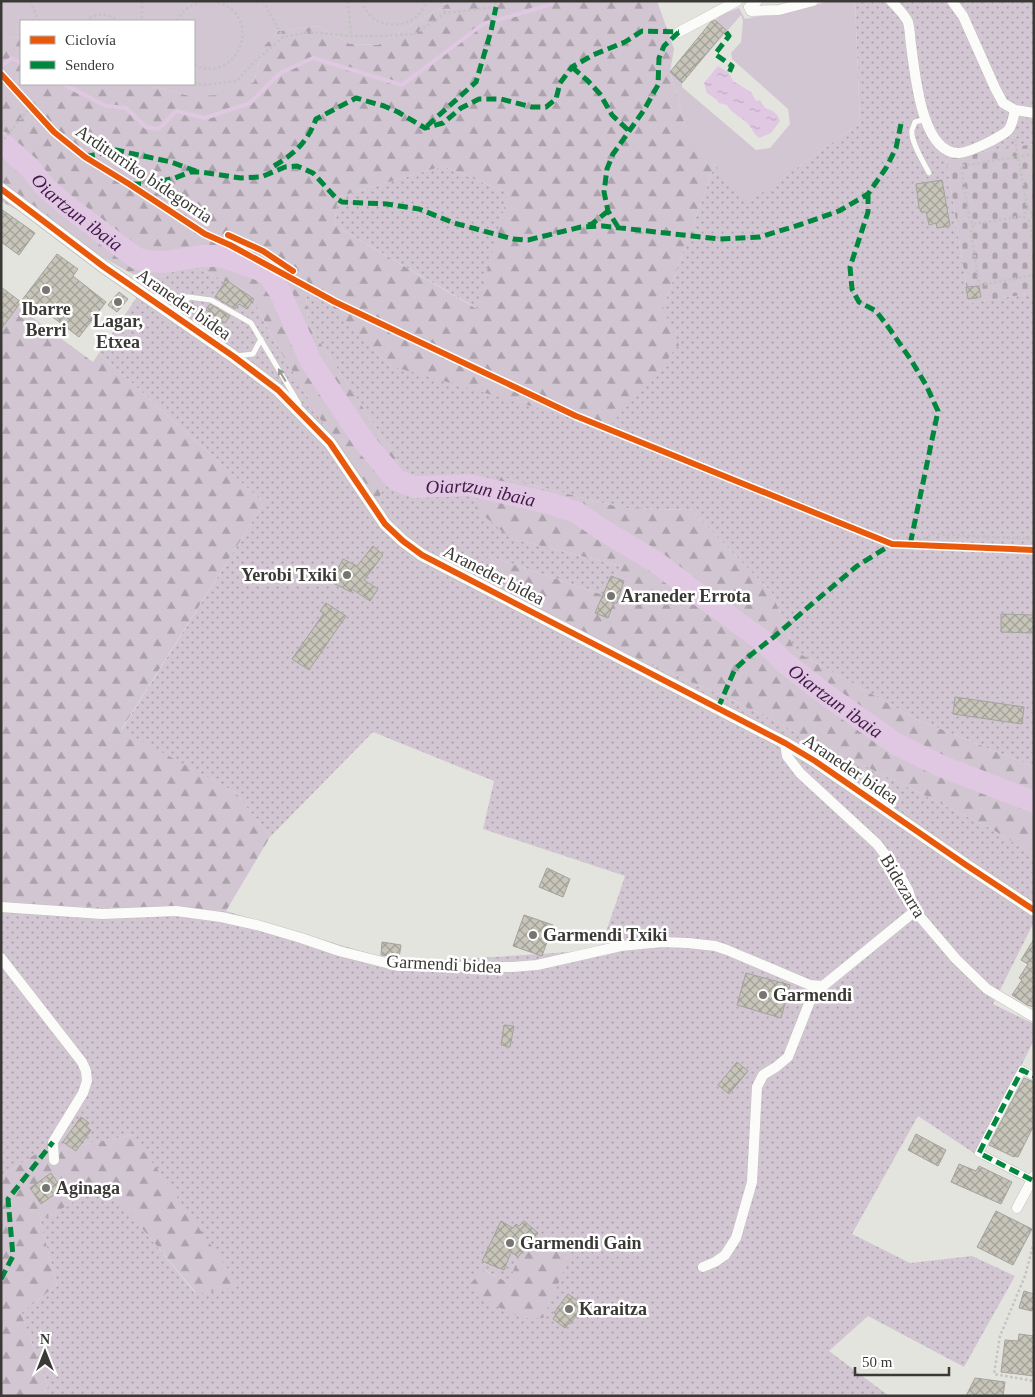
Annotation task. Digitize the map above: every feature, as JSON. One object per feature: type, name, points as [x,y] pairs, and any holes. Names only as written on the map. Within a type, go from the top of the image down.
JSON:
[{"type":"street","points":[[678,32],[737,1]]},
{"type":"street","points":[[757,1],[749,8],[751,11],[779,10],[813,1]]},
{"type":"street","points":[[891,1],[908,22],[918,90],[926,119],[934,137],[945,150],[959,153],[975,149],[1007,132],[1012,127],[1015,110]]},
{"type":"street","points":[[952,1],[963,16],[999,96],[1004,103],[1015,110],[1034,113]]},
{"type":"street","name":"Araneder bidea","points":[[1,189],[104,267],[233,356],[278,390],[330,443],[386,524],[403,542],[422,555],[815,760],[1034,910]]},
{"type":"street","name":"Bidezarra","points":[[785,743],[787,756],[800,774],[877,844],[891,862],[908,890],[916,911],[956,960],[987,990],[1034,1017]]},
{"type":"street","name":"Garmendi bidea","points":[[1,907],[102,914],[176,911],[222,917],[257,925],[339,951],[398,966],[512,967],[538,965],[621,946],[662,942],[688,943],[715,946],[810,985],[823,986]]},
{"type":"street","points":[[703,1267],[716,1262],[725,1254],[736,1238],[752,1182],[757,1088],[763,1075],[788,1057],[810,1001],[823,986],[916,911]]},
{"type":"street","points":[[1,958],[82,1062],[86,1071],[87,1081],[84,1093],[53,1142],[54,1160]]},
{"type":"street","points":[[1017,1208],[1033,1179],[980,1153],[1022,1070],[1034,1076]]},
{"type":"lane","points":[[926,119],[915,122],[912,131],[914,142],[930,173]]},
{"type":"lane","points":[[143,295],[166,299],[189,296],[210,300],[251,323],[307,418]]},
{"type":"lane","points":[[170,313],[179,310],[189,296]]},
{"type":"lane","points":[[233,356],[253,354],[262,339]]},
{"type":"path","points":[[30,1],[39,20]]},
{"type":"path","points":[[142,1],[142,20]]},
{"type":"path","points":[[178,20],[187,8],[202,1]]},
{"type":"path","points":[[195,66],[214,69],[222,66],[236,55],[241,47],[243,38],[240,21],[229,7],[214,1]]},
{"type":"path","points":[[263,1],[283,38]]},
{"type":"path","points":[[348,1],[351,36]]},
{"type":"path","points":[[362,1],[369,15],[378,21],[388,25],[399,25],[410,22],[418,15],[426,1]]},
{"type":"path","points":[[441,1],[445,13]]},
{"type":"path","points":[[195,83],[202,85],[237,81],[254,62],[283,38],[310,32],[351,36],[415,34],[445,13],[496,7],[495,1]]},
{"type":"path","points":[[86,20],[100,14],[109,15],[116,20]]},
{"type":"path","points":[[25,100],[37,113]]},
{"type":"path","points":[[1,142],[31,106]]},
{"type":"path","points":[[973,224],[1024,216],[1028,211],[1012,127]]},
{"type":"path","points":[[1034,154],[961,166],[969,218],[973,224],[971,232],[979,284],[1034,275]]},
{"type":"path","points":[[1028,211],[1033,214],[1029,220]]},
{"type":"path","points":[[1024,216],[1029,220],[1034,246]]},
{"type":"path","points":[[910,545],[933,534],[1034,539]]},
{"type":"path","points":[[901,544],[929,546]]},
{"type":"path","points":[[1034,1242],[1025,1276],[1000,1336],[994,1374],[1034,1381]]},
{"type":"green space","points":[[1,1],[452,1],[378,45],[350,44],[318,26],[278,31],[264,46],[254,82],[228,95],[190,96],[147,85],[195,85],[195,20],[20,20],[20,38],[9,37],[1,42]]},
{"type":"green space","points":[[452,1],[657,1],[674,49],[670,72],[686,128],[715,164],[663,308],[679,345],[608,428],[391,366],[305,279],[308,324],[398,461],[373,509],[273,338],[250,293],[191,265],[147,282],[1,201],[1,42],[9,37],[20,38],[20,85],[147,85],[190,96],[254,82],[264,46],[278,31],[318,26],[350,44],[378,45]],"holes":[[[443,166],[508,193],[477,309],[334,225],[338,197]]]},
{"type":"green space","points":[[828,1],[855,1],[860,123],[746,204],[686,128],[670,72],[720,15],[739,8],[745,19],[813,6]],"holes":[[[741,15],[743,21],[741,42],[731,53],[732,59],[788,109],[790,124],[770,148],[756,150],[682,87],[682,83]]]},
{"type":"green space","points":[[855,1],[1034,1],[1034,144],[946,158],[969,303],[1034,293],[1034,767],[916,719],[795,651],[772,593],[691,510],[623,508],[501,477],[510,538],[621,566],[603,595],[490,556],[486,592],[726,697],[990,828],[1034,855],[1034,922],[993,1004],[1034,1024],[1034,1040],[977,1155],[918,1116],[852,1234],[910,1263],[972,1256],[1015,1276],[964,1367],[868,1316],[829,1351],[889,1396],[41,1396],[48,1387],[21,1313],[57,1285],[40,1221],[105,1183],[196,1294],[133,1135],[37,1153],[1,1177],[1,904],[226,911],[401,963],[600,950],[625,876],[483,829],[494,781],[373,732],[270,837],[235,792],[121,731],[264,503],[99,353],[147,282],[191,265],[250,293],[273,338],[373,508],[398,461],[308,324],[305,278],[391,366],[663,308],[715,164],[747,203],[860,123]],"holes":[[[484,1270],[509,1283],[470,1284]]]},
{"type":"green space","points":[[1034,144],[1034,293],[969,303],[946,158]]},
{"type":"green space","points":[[443,166],[508,193],[478,309],[334,225],[338,197]]},
{"type":"green space","points":[[1,294],[93,362],[99,353],[264,503],[121,730],[235,792],[270,837],[226,911],[1,904]]},
{"type":"green space","points":[[501,477],[623,508],[691,510],[772,593],[795,651],[916,719],[1034,767],[1034,855],[990,828],[726,697],[485,592],[479,566],[490,556],[603,595],[621,566],[510,538],[475,508]]},
{"type":"green space","points":[[133,1135],[240,1286],[197,1294],[105,1184],[40,1221],[57,1285],[21,1313],[48,1387],[41,1396],[1,1396],[1,1177],[37,1153]]},
{"type":"green space","points":[[544,1233],[571,1255],[543,1318],[522,1318],[479,1298],[470,1284],[483,1270],[509,1283],[515,1266]]},
{"type":"water","points":[[718,66],[729,73],[733,81],[751,92],[756,101],[760,100],[765,108],[776,114],[780,121],[771,133],[759,138],[747,122],[727,105],[719,103],[707,93],[704,83]]},
{"type":"building","points":[[715,20],[726,30],[682,83],[670,72],[711,22]]},
{"type":"building","points":[[942,180],[950,226],[937,228],[936,223],[929,225],[926,212],[921,212],[916,184]]},
{"type":"building","points":[[1,209],[35,233],[19,255],[1,242]]},
{"type":"building","points":[[57,254],[78,269],[73,276],[106,302],[79,337],[46,312],[43,316],[22,300]]},
{"type":"building","points":[[226,280],[254,299],[247,309],[239,304],[235,309],[215,297]]},
{"type":"building","points":[[979,286],[981,297],[968,299],[966,287]]},
{"type":"building","points":[[1,287],[21,302],[1,329]]},
{"type":"building","name":"Lagar, Etxea","points":[[119,292],[128,299],[117,312],[108,305]]},
{"type":"building","points":[[210,304],[230,316],[225,323],[206,310]]},
{"type":"building","points":[[373,546],[383,555],[364,580],[378,589],[370,601],[352,589],[351,592],[331,582],[343,559],[357,566]]},
{"type":"building","name":"Araneder Errota","points":[[611,576],[624,581],[617,603],[614,603],[608,618],[595,613]]},
{"type":"building","points":[[326,603],[346,616],[309,670],[292,659],[324,613],[320,611]]},
{"type":"building","points":[[1001,614],[1034,615],[1034,633],[1001,632]]},
{"type":"building","points":[[955,697],[1024,707],[1022,724],[953,714]]},
{"type":"building","points":[[547,868],[570,879],[563,897],[539,887]]},
{"type":"building","name":"Garmendi Txiki","points":[[524,915],[553,925],[542,956],[513,946]]},
{"type":"building","points":[[1034,939],[1034,1007],[1027,1005],[1012,995],[1022,980],[1019,978],[1028,964],[1021,960]]},
{"type":"building","points":[[382,942],[401,945],[399,958],[381,955]]},
{"type":"building","name":"Garmendi","points":[[746,973],[790,985],[781,1018],[737,1005]]},
{"type":"building","points":[[504,1025],[514,1026],[510,1047],[501,1045]]},
{"type":"building","points":[[737,1062],[748,1071],[729,1094],[718,1085]]},
{"type":"building","points":[[1024,1078],[1034,1082],[1034,1125],[1018,1157],[1014,1157],[989,1145]]},
{"type":"building","points":[[81,1117],[89,1123],[86,1127],[91,1130],[76,1151],[63,1142]]},
{"type":"building","points":[[916,1134],[946,1150],[938,1166],[908,1150]]},
{"type":"building","points":[[959,1164],[976,1171],[979,1166],[1012,1182],[1001,1204],[951,1182]]},
{"type":"building","name":"Aginaga","points":[[51,1173],[62,1189],[41,1204],[30,1188]]},
{"type":"building","points":[[996,1211],[1032,1229],[1013,1265],[977,1247]]},
{"type":"building","name":"Garmendi Gain","points":[[501,1221],[513,1228],[516,1224],[519,1226],[524,1221],[538,1233],[518,1257],[511,1252],[504,1270],[482,1261]]},
{"type":"building","points":[[1024,1291],[1034,1294],[1032,1311],[1019,1308]]},
{"type":"building","name":"Karaitza","points":[[568,1294],[584,1305],[565,1328],[553,1319],[556,1314],[554,1313]]},
{"type":"building","points":[[1019,1334],[1034,1336],[1034,1376],[1001,1372],[1005,1340],[1018,1341]]},
{"type":"building","points":[[975,1378],[1005,1382],[1003,1396],[966,1396]]},
{"type":"waterway","points":[[65,85],[106,106],[126,108],[146,127],[159,129],[176,111],[205,118],[250,103],[280,73],[313,58],[402,85],[483,24],[549,5],[554,1]]},
{"type":"waterway","points":[[1,66],[12,58],[20,62]]},
{"type":"waterway","name":"Oiartzun ibaia","points":[[1,142],[30,168],[45,187],[67,206],[136,258],[146,261],[165,262],[201,256],[217,256],[263,271],[270,277],[280,292],[311,362],[363,440],[396,480],[415,487],[469,485],[549,503],[578,513],[656,562],[762,640],[784,662],[821,691],[896,744],[941,766],[1034,802]]},
{"type":"marked path","points":[[427,126],[476,82],[496,7]]},
{"type":"marked path","points":[[274,166],[300,147],[309,135],[316,119],[356,98],[398,112],[425,128],[443,123],[461,108],[479,99],[501,99],[532,107],[546,107],[556,99],[560,83],[572,67],[593,55],[625,42],[642,31],[679,32]]},
{"type":"marked path","points":[[618,227],[608,211],[604,192],[607,169],[613,154],[644,110],[658,85],[659,58],[664,46],[679,32]]},
{"type":"marked path","points":[[726,32],[729,36],[715,54],[732,66],[729,73]]},
{"type":"marked path","points":[[572,67],[600,94],[612,115],[629,131]]},
{"type":"marked path","points":[[131,184],[148,184],[175,178],[190,172],[241,178],[261,177],[285,167],[297,166],[313,173],[342,202],[387,204],[419,209],[454,223],[513,239],[528,240],[581,227],[603,226],[719,239],[760,237],[839,211],[868,194],[886,168],[896,148],[902,119]]},
{"type":"marked path","points":[[85,157],[116,150],[171,162],[196,171]]},
{"type":"marked path","points":[[868,194],[868,212],[850,267],[852,289],[859,302],[876,311],[889,328],[926,385],[938,411],[910,545]]},
{"type":"marked path","points":[[588,225],[608,211]]},
{"type":"marked path","points":[[718,708],[735,669],[857,566],[892,544]]},
{"type":"marked path","points":[[1032,1180],[979,1153],[1022,1070],[1034,1076]]},
{"type":"marked path","points":[[1,1279],[13,1256],[8,1199],[53,1142]]},
{"type":"cycle path","name":"Arditurriko bidegorria","points":[[1,74],[54,132],[85,157],[205,234],[230,245],[335,302],[576,416],[892,544],[1034,550]]},
{"type":"cycle path","points":[[1,189],[104,267],[233,356],[278,390],[330,443],[385,524],[422,555],[785,743],[815,761],[1034,910]]},
{"type":"cycle path","points":[[228,235],[263,251],[293,271]]},
{"type":"place","name":"Ibarre Berri","points":[[46,290]]},
{"type":"place","name":"Lagar, Etxea","points":[[118,302]]},
{"type":"place","name":"Yerobi Txiki","points":[[347,575]]},
{"type":"place","name":"Araneder Errota","points":[[611,596]]},
{"type":"place","name":"Garmendi Txiki","points":[[533,935]]},
{"type":"place","name":"Garmendi","points":[[763,995]]},
{"type":"place","name":"Aginaga","points":[[46,1188]]},
{"type":"place","name":"Garmendi Gain","points":[[510,1243]]},
{"type":"place","name":"Karaitza","points":[[569,1309]]}]
